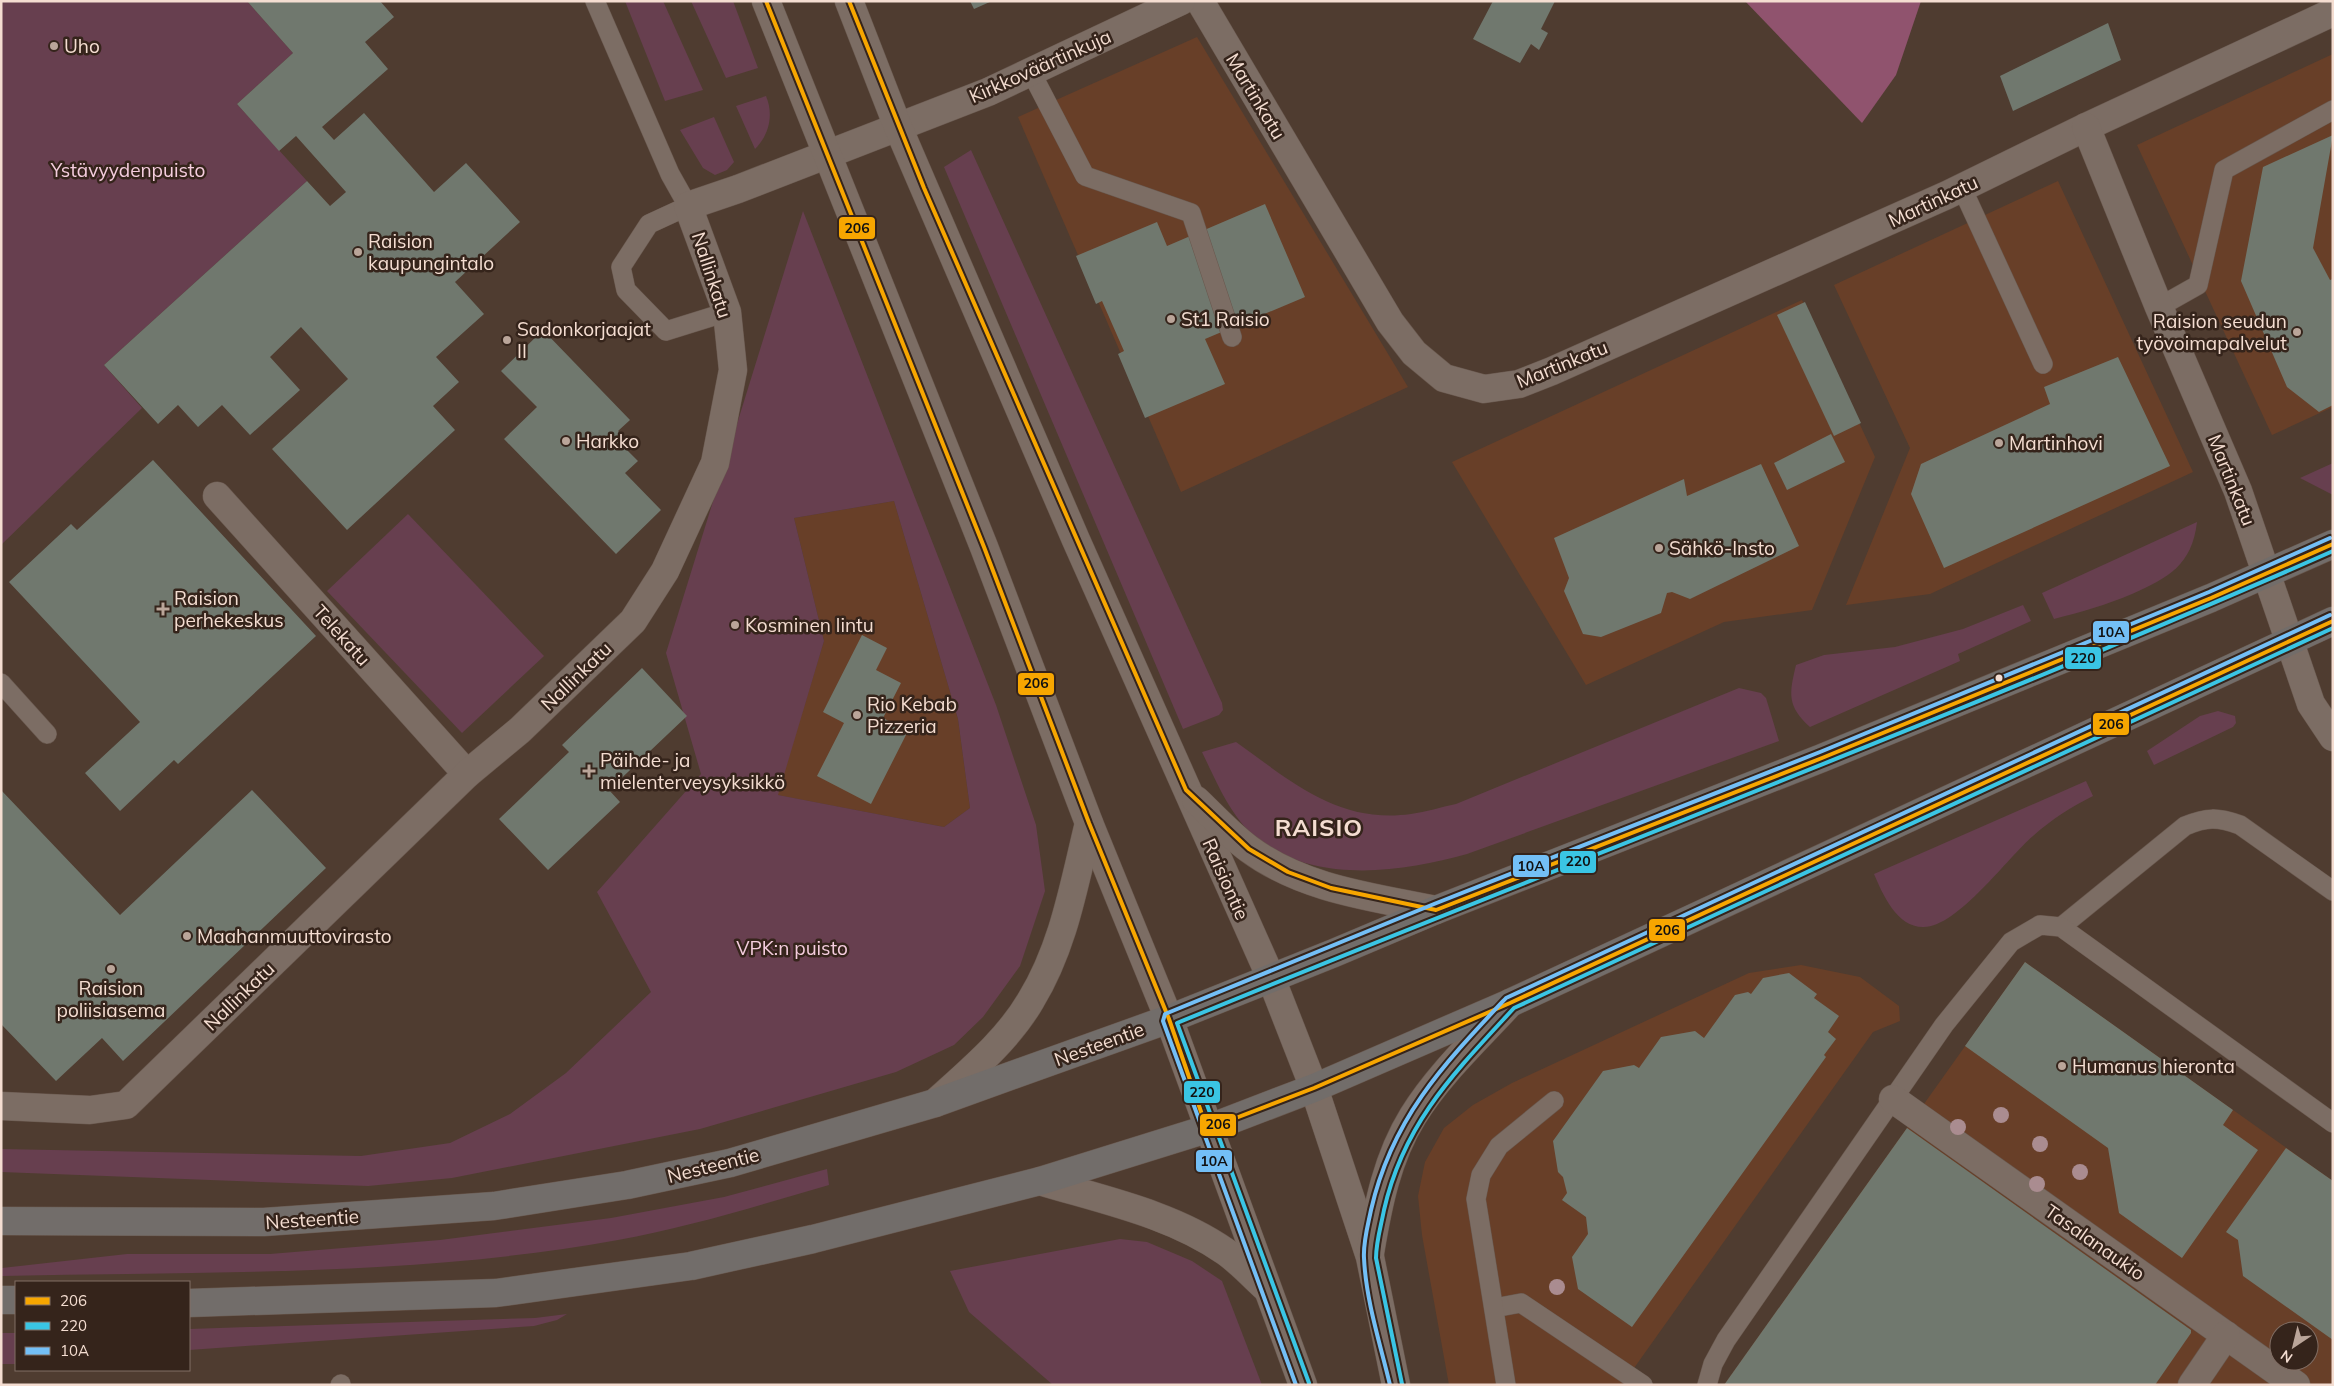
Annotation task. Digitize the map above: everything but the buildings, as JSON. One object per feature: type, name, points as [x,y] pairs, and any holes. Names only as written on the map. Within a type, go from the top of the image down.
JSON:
[{"type":"main road","name":"Nesteentie","points":[[1,1221],[264,1222],[494,1206],[627,1185],[730,1163],[935,1103],[1169,1019],[1436,910],[1822,758],[2267,575],[2333,544]]},
{"type":"main road","points":[[190,1303],[496,1293],[691,1266],[813,1239],[1040,1182],[1207,1129],[1314,1088],[1510,1003],[2333,622]]},
{"type":"main road","points":[[1,1300],[15,1300]]},
{"type":"street","points":[[766,1],[1042,698],[1088,824],[1169,1019],[1207,1129],[1303,1385]]},
{"type":"street","name":"Raisiontie","points":[[849,1],[898,127],[1186,790],[1271,978],[1314,1088],[1370,1257],[1396,1385]]},
{"type":"street","name":"Kirkkoväärtinkuja","points":[[898,127],[988,92],[1031,72],[1152,7],[1181,1]]},
{"type":"street","name":"Martinkatu","points":[[1200,1],[1390,322],[1414,353],[1444,378],[1484,389],[1519,384],[1552,371],[1962,188],[2086,127],[2333,12]]},
{"type":"street","points":[[688,206],[898,127]]},
{"type":"street","name":"Martinkatu","points":[[2086,127],[2159,307],[2238,491],[2311,704],[2333,737]]},
{"type":"street","name":"Nallinkatu","points":[[1,1106],[90,1110],[126,1105],[467,774],[520,730],[633,621],[665,571],[715,463],[733,370],[727,312],[688,206]]},
{"type":"street","name":"Telekatu","points":[[217,496],[467,774]]},
{"type":"street","points":[[1186,790],[1249,849],[1288,872],[1331,888],[1436,910]]},
{"type":"street","points":[[935,1103],[987,1055],[1030,1002],[1045,975],[1063,930],[1088,824]]},
{"type":"street","points":[[1370,1257],[1379,1200],[1390,1165],[1412,1116],[1427,1094],[1510,1003]]},
{"type":"street","name":"Tasalanaukio","points":[[1894,1099],[2296,1385]]},
{"type":"street","points":[[1040,1182],[1133,1209],[1182,1227],[1227,1252],[1269,1292]]},
{"type":"street","points":[[2192,1385],[2226,1335]]},
{"type":"lane","points":[[595,1],[670,174],[688,206],[648,224],[621,268],[626,290],[666,331],[727,312]]},
{"type":"lane","points":[[1031,72],[1085,176],[1191,213],[1232,338]]},
{"type":"lane","points":[[2159,307],[2198,285],[2224,170],[2333,110]]},
{"type":"lane","points":[[1962,188],[2043,364]]},
{"type":"lane","points":[[1,683],[47,734]]},
{"type":"lane","points":[[2061,927],[2185,826],[2205,818],[2225,820],[2240,825],[2333,891]]},
{"type":"lane","points":[[1707,1385],[1714,1364],[1726,1340],[1944,1025],[2011,942],[2040,925],[2061,927],[2333,1123]]},
{"type":"lane","points":[[1506,1385],[1476,1199],[1481,1176],[1499,1146],[1554,1101]]},
{"type":"lane","points":[[1494,1308],[1521,1303],[1643,1385]]},
{"type":"shaded area","points":[[1745,1],[1921,1],[1896,75],[1862,123]]},
{"type":"shaded area","points":[[1197,37],[1408,387],[1181,492],[1018,117]]},
{"type":"shaded area","points":[[2333,54],[2333,407],[2272,435],[2137,145]]},
{"type":"shaded area","points":[[2058,181],[2193,472],[1930,594],[1846,605],[1910,448],[1834,285]]},
{"type":"shaded area","points":[[1802,300],[1875,457],[1812,610],[1724,622],[1586,685],[1452,462]]},
{"type":"shaded area","points":[[894,501],[958,719],[970,808],[944,827],[777,795],[824,641],[794,518]]},
{"type":"shaded area","points":[[2025,962],[2333,1181],[2333,1385],[1724,1385]]},
{"type":"shaded area","points":[[1801,965],[1860,977],[1899,1006],[1900,1021],[1873,1032],[1622,1385],[1449,1385],[1422,1235],[1418,1196],[1425,1162],[1444,1128],[1473,1105],[1512,1083],[1749,973]]},
{"type":"green space","name":"Ystävyydenpuisto","points":[[1,1],[247,1],[293,53],[237,104],[307,181],[104,365],[142,408],[1,545]]},
{"type":"green space","points":[[625,1],[663,1],[703,90],[665,101]]},
{"type":"green space","points":[[691,1],[733,1],[758,68],[726,78]]},
{"type":"green space","points":[[766,96],[770,110],[769,124],[764,137],[755,149],[736,106]]},
{"type":"green space","points":[[714,117],[734,162],[727,170],[715,175],[703,168],[680,130]]},
{"type":"green space","points":[[971,150],[1222,703],[1223,710],[1219,715],[1183,729],[944,167]]},
{"type":"green space","name":"VPK:n puisto","points":[[803,211],[996,705],[1036,825],[1045,891],[1020,966],[983,1017],[954,1045],[896,1072],[700,1129],[452,1178],[368,1186],[1,1172],[1,1149],[361,1156],[450,1143],[510,1114],[566,1073],[651,992],[597,892],[701,774],[666,653]],"holes":[[[894,501],[958,719],[970,808],[944,827],[778,795],[824,641],[794,518]]]},
{"type":"green space","points":[[2333,463],[2333,495],[2300,478]]},
{"type":"green space","points":[[408,514],[544,656],[462,733],[327,591]]},
{"type":"green space","points":[[2197,522],[2190,549],[2184,559],[2167,576],[2122,598],[2054,619],[2042,593]]},
{"type":"green space","points":[[2023,605],[2031,621],[1958,654],[1960,661],[1810,727],[1797,713],[1791,692],[1796,665],[1824,655],[1895,647],[1963,629]]},
{"type":"green space","points":[[1739,688],[1761,693],[1766,698],[1779,741],[1467,854],[1416,866],[1389,869],[1334,869],[1308,864],[1283,855],[1260,841],[1241,823],[1226,800],[1202,752],[1236,742],[1296,785],[1338,806],[1361,812],[1385,815],[1411,814],[1456,804]]},
{"type":"green space","points":[[2218,711],[2235,716],[2236,723],[2233,727],[2154,765],[2147,751],[2200,716]]},
{"type":"green space","points":[[2086,781],[2093,796],[2062,814],[2040,830],[2022,846],[1981,890],[1951,916],[1936,924],[1923,927],[1914,926],[1898,916],[1892,908],[1874,874]]},
{"type":"green space","points":[[827,1169],[829,1185],[645,1235],[542,1252],[465,1261],[311,1270],[2,1276],[2,1268],[127,1254],[270,1254],[440,1240],[611,1218],[724,1197]]},
{"type":"green space","points":[[1120,1239],[1147,1242],[1192,1261],[1222,1281],[1262,1385],[1053,1385],[969,1312],[950,1271]]},
{"type":"green space","points":[[567,1314],[557,1320],[534,1326],[190,1350],[190,1329],[535,1318]]},
{"type":"green space","points":[[1,1333],[15,1333],[15,1364],[1,1364]]},
{"type":"transit line","name":"206","points":[[766,1],[984,547],[1089,823],[1169,1019],[1207,1129],[1314,1088],[1510,1003],[2333,621]]},
{"type":"transit line","name":"206","points":[[849,1],[924,188],[1186,790],[1249,849],[1288,872],[1331,888],[1436,910],[1822,758],[2211,598],[2333,544]]},
{"type":"transit line","name":"10A","points":[[1296,1385],[1163,1021],[1165,1014],[1434,904],[1820,752],[2209,592],[2330,538]]},
{"type":"transit line","name":"220","points":[[1309,1383],[1177,1023],[1901,733],[2190,613],[2333,551]]},
{"type":"transit line","name":"10A","points":[[1390,1385],[1370,1306],[1364,1258],[1367,1228],[1380,1177],[1392,1147],[1406,1120],[1423,1095],[1461,1046],[1506,998],[2330,615]]},
{"type":"transit line","name":"220","points":[[1402,1384],[1376,1258],[1380,1228],[1393,1179],[1404,1150],[1434,1100],[1452,1077],[1514,1008],[2333,628]]},
{"type":"place","name":"Uho","points":[[54,46]]},
{"type":"place","name":"Raision kaupungintalo","points":[[358,252]]},
{"type":"place","name":"St1 Raisio","points":[[1171,319]]},
{"type":"place","name":"Raision seudun työvoimapalvelut","points":[[2297,332]]},
{"type":"place","name":"Sadonkorjaajat II","points":[[507,340]]},
{"type":"place","name":"Harkko","points":[[566,441]]},
{"type":"place","name":"Martinhovi","points":[[1999,443]]},
{"type":"place","name":"Sähkö-Insto","points":[[1659,548]]},
{"type":"place","name":"Raision perhekeskus","points":[[163,609]]},
{"type":"place","name":"Kosminen lintu","points":[[735,625]]},
{"type":"place","name":"Rio Kebab Pizzeria","points":[[857,715]]},
{"type":"place","name":"Päihde- ja mielenterveysyksikkö","points":[[589,771]]},
{"type":"place","name":"Maahanmuuttovirasto","points":[[187,936]]},
{"type":"place","name":"Raision poliisiasema","points":[[111,969]]},
{"type":"place","name":"Humanus hieronta","points":[[2062,1066]]},
{"type":"district","name":"RAISIO","points":[[1319,828]]}]
